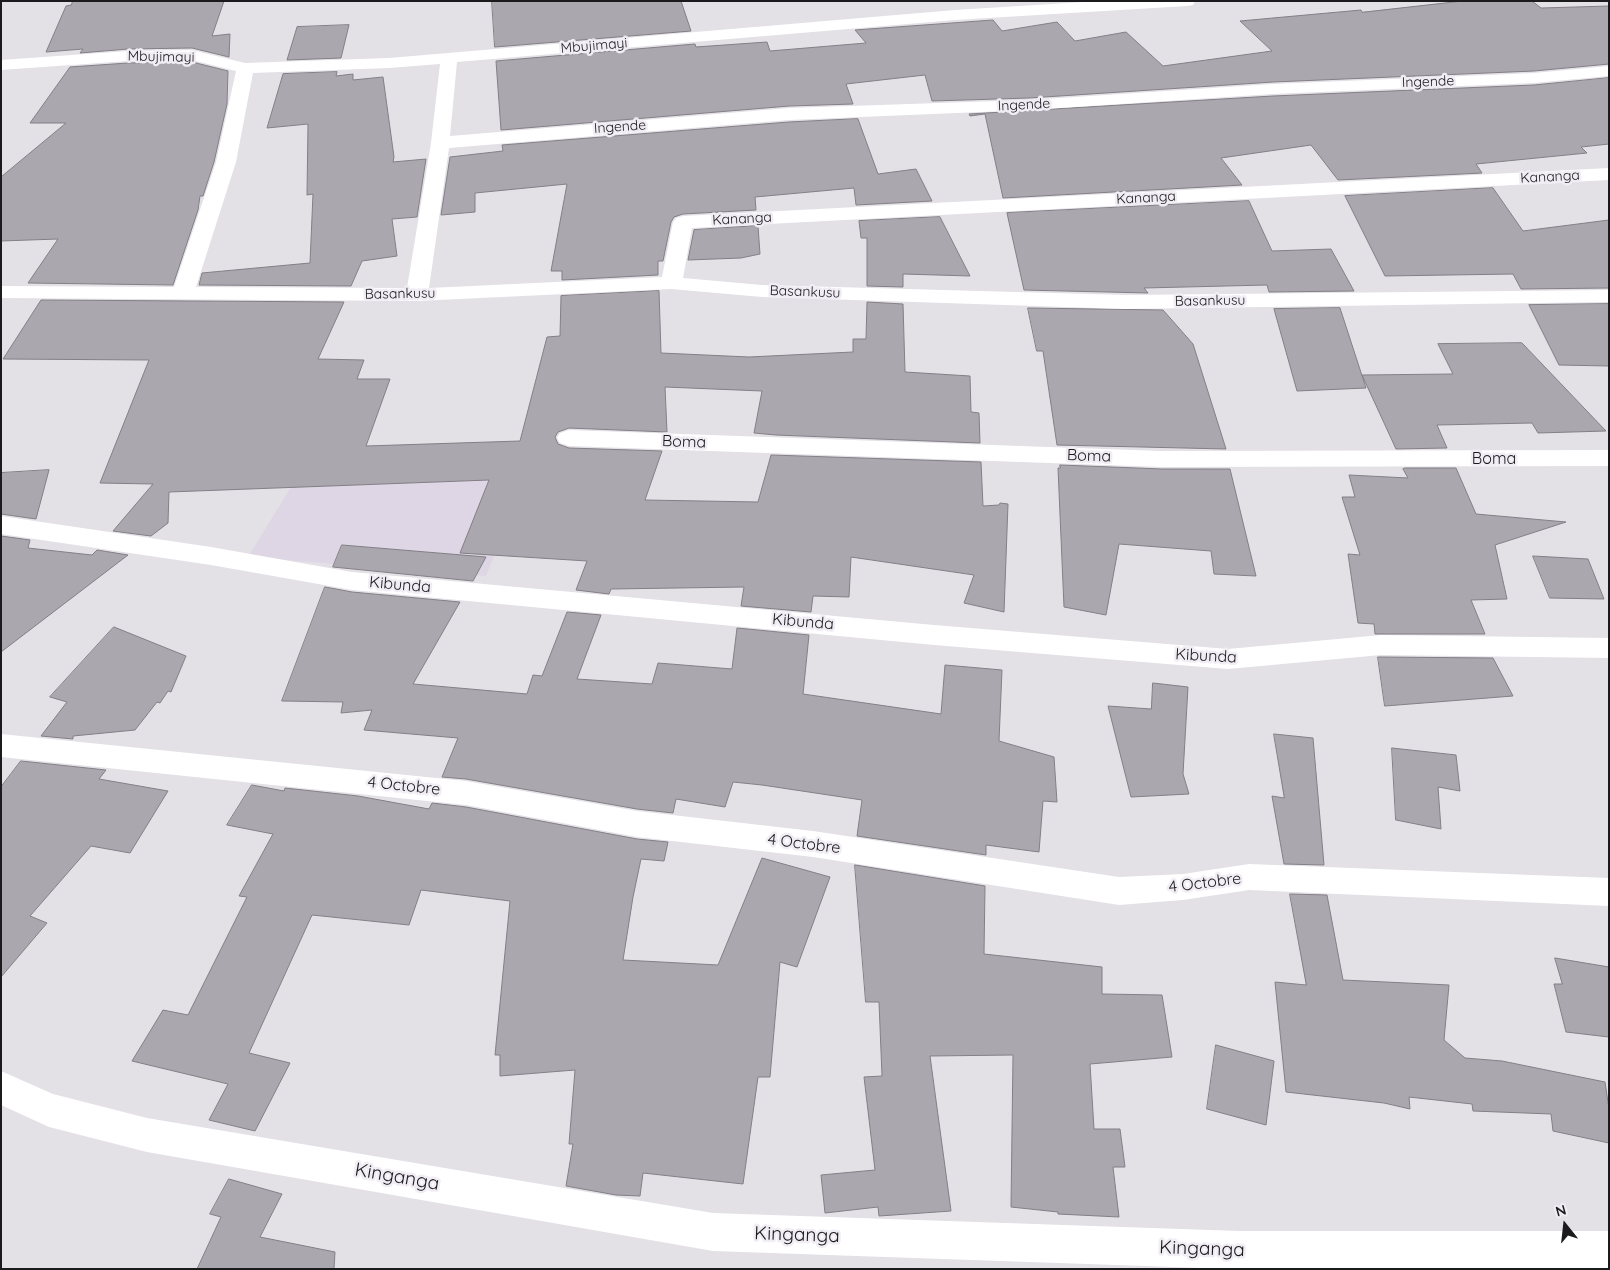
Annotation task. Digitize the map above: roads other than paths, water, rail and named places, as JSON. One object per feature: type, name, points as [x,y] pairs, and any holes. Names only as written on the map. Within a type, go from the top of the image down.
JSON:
[{"type":"street","name":"Mbujimayi","points":[[1,66],[128,56],[192,55],[245,68],[266,69],[449,58],[955,14],[1187,1]]},
{"type":"street","points":[[417,295],[440,143],[449,58]]},
{"type":"street","points":[[183,293],[226,162],[245,68]]},
{"type":"street","name":"Ingende","points":[[440,143],[494,137],[789,114],[1029,105],[1273,89],[1534,78],[1609,71]]},
{"type":"street","name":"Kananga","points":[[672,283],[683,222],[1609,174]]},
{"type":"street","name":"Basankusu","points":[[1,292],[417,295],[551,287],[672,283],[762,291],[1126,302],[1609,296]]},
{"type":"street","name":"Boma","points":[[569,438],[1076,455],[1162,460],[1609,458]]},
{"type":"street","name":"Kibunda","points":[[1,525],[192,553],[352,581],[934,635],[1228,659],[1381,645],[1609,648]]},
{"type":"street","name":"4 Octobre","points":[[1,745],[466,793],[636,824],[813,844],[1119,891],[1183,887],[1249,877],[1609,892]]},
{"type":"street","name":"Kinganga","points":[[1,1087],[49,1110],[147,1135],[713,1232],[1240,1250],[1609,1250]]}]
